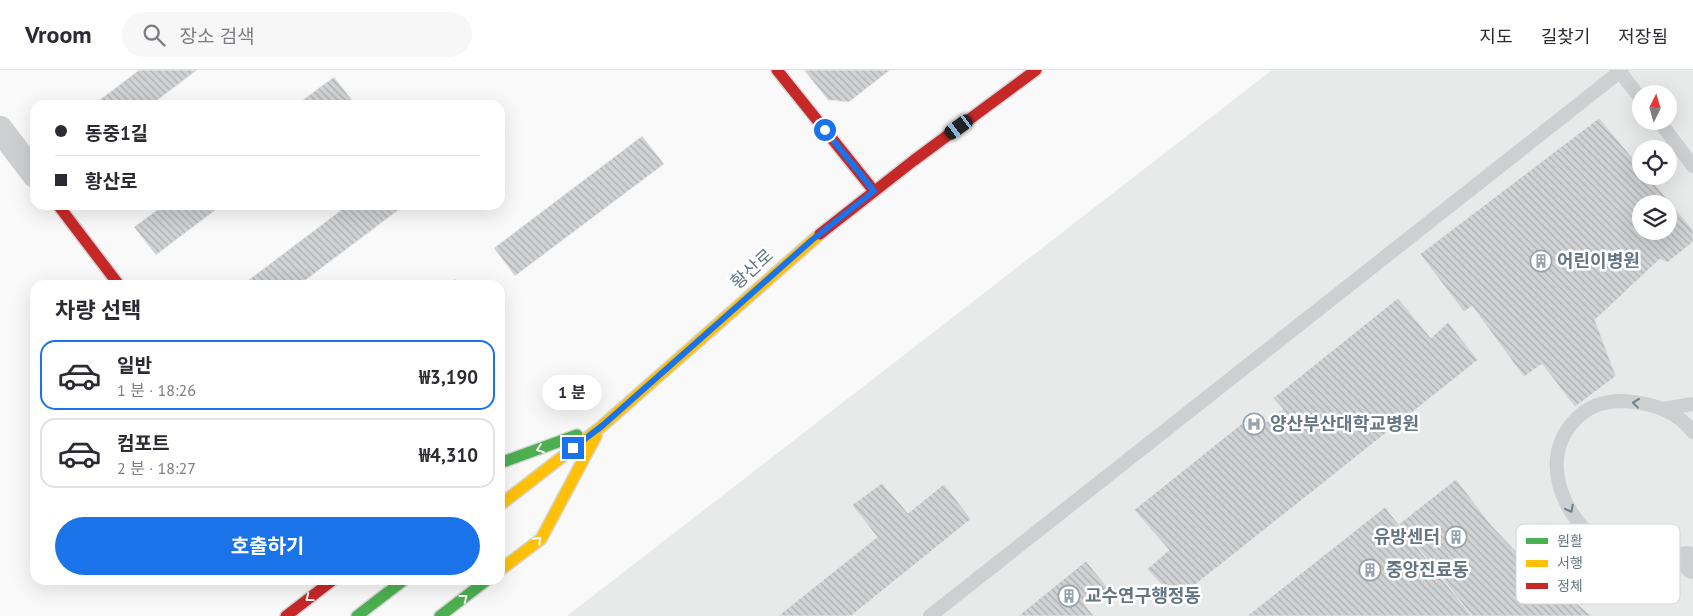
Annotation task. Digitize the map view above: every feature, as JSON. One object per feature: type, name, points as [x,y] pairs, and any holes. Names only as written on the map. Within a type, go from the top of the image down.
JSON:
[{"type":"main road","points":[[777,70],[874,191]]},
{"type":"main road","name":"황산로","points":[[505,501],[602,426],[812,240],[874,191],[1036,70]]},
{"type":"main road","points":[[62,210],[115,280]]},
{"type":"main road","points":[[505,461],[602,426]]},
{"type":"main road","points":[[505,566],[541,539],[602,426]]},
{"type":"main road","points":[[286,616],[326,585]]},
{"type":"main road","points":[[357,616],[397,585]]},
{"type":"main road","points":[[440,616],[481,585]]},
{"type":"street","points":[[0,129],[30,168]]},
{"type":"lane","points":[[930,616],[1621,71],[1632,86]]},
{"type":"lane","points":[[1666,130],[1693,166]]},
{"type":"lane","points":[[1579,524],[1569,508],[1556,468],[1558,450],[1567,428],[1592,407],[1618,401],[1633,402],[1664,409],[1676,416],[1693,432]]},
{"type":"lane","points":[[1664,409],[1693,404]]},
{"type":"shaded area","name":"양산부산대학교병원","points":[[1272,70],[1693,70],[1693,616],[567,616]]},
{"type":"building","points":[[139,70],[197,70],[158,100],[100,100]]},
{"type":"building","points":[[804,70],[890,70],[849,102],[828,100]]},
{"type":"building","points":[[334,77],[352,100],[303,100]]},
{"type":"building","name":"어린이병원","points":[[1599,118],[1632,157],[1632,185],[1656,185],[1664,195],[1632,195],[1632,240],[1677,240],[1677,211],[1693,230],[1693,242],[1667,263],[1660,259],[1595,320],[1616,376],[1575,407],[1542,364],[1524,377],[1472,306],[1464,312],[1420,254]]},
{"type":"building","points":[[642,136],[664,164],[515,276],[494,248]]},
{"type":"building","points":[[157,210],[215,210],[156,255],[134,227]]},
{"type":"building","points":[[341,210],[398,210],[306,280],[249,280]]},
{"type":"building","name":"양산부산대학교병원","points":[[1398,298],[1431,338],[1448,322],[1478,360],[1176,600],[1147,569],[1169,550],[1134,510],[1255,413],[1264,424],[1283,409],[1273,398]]},
{"type":"building","name":"유방센터","points":[[1456,479],[1492,526],[1516,551],[1516,604],[1578,604],[1592,616],[1472,616],[1399,524]]},
{"type":"building","points":[[882,483],[908,513],[944,484],[971,519],[851,616],[778,616],[877,537],[852,505]]},
{"type":"building","name":"중앙진료동","points":[[1385,507],[1472,616],[1247,616]]},
{"type":"building","name":"교수연구행정동","points":[[1086,561],[1108,588],[1085,605],[1094,616],[1018,616]]},
{"type":"traffic: fast","points":[[505,461],[577,435]]},
{"type":"traffic: fast","points":[[357,616],[397,585]]},
{"type":"traffic: fast","points":[[440,616],[480,585]]},
{"type":"traffic: slow","points":[[505,501],[602,426],[820,234]]},
{"type":"traffic: slow","points":[[505,566],[541,539],[596,436]]},
{"type":"traffic: jam","points":[[777,70],[874,191]]},
{"type":"traffic: jam","points":[[820,234],[913,161],[1036,70]]},
{"type":"traffic: jam","points":[[62,210],[115,280]]},
{"type":"traffic: jam","points":[[286,616],[326,585]]},
{"type":"place","name":"어린이병원","points":[[1541,261]]},
{"type":"place","name":"양산부산대학교병원","points":[[1254,424]]},
{"type":"place","name":"유방센터","points":[[1456,537]]},
{"type":"place","name":"중앙진료동","points":[[1370,570]]},
{"type":"place","name":"교수연구행정동","points":[[1069,596]]},
{"type":"route","points":[[573,448],[602,426],[812,240],[874,191],[825,130]]}]
